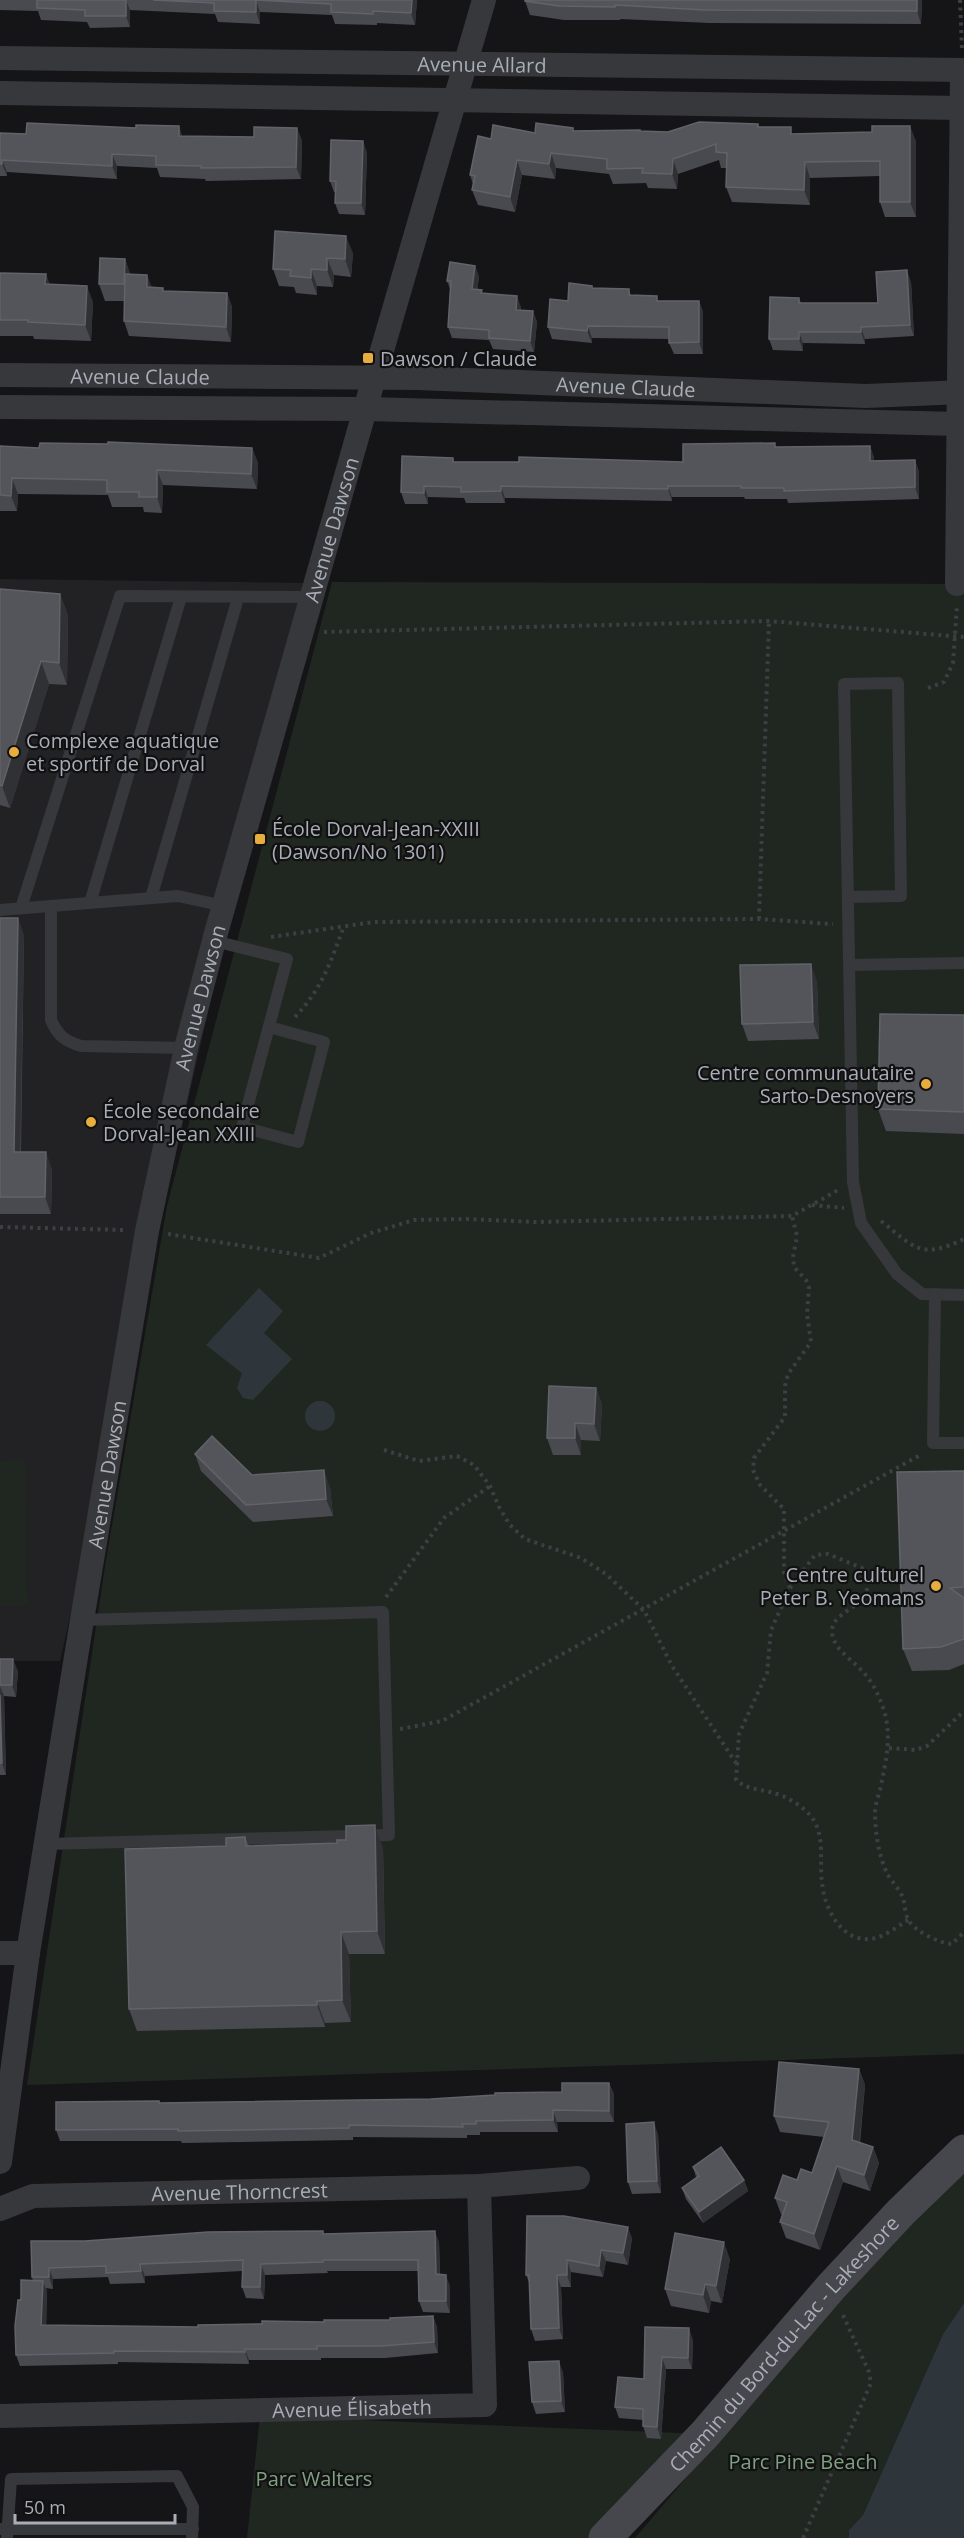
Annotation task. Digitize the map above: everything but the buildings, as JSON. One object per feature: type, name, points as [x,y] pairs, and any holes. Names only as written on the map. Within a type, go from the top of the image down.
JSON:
[{"type":"street","name":"Avenue Dawson","points":[[0,2162],[28,1953],[82,1620],[147,1231],[186,1048],[214,941],[374,378],[484,0]]},
{"type":"street","name":"Avenue Allard","points":[[0,58],[963,70]]},
{"type":"street","points":[[957,584],[958,424],[962,392],[963,70]]},
{"type":"street","name":"Avenue Allard","points":[[0,93],[962,108]]},
{"type":"street","name":"Avenue Claude","points":[[0,375],[374,378],[866,396],[962,392]]},
{"type":"street","name":"Avenue Claude","points":[[0,407],[366,409],[958,424]]},
{"type":"street","points":[[0,1953],[28,1953]]},
{"type":"street","name":"Chemin du Bord-du-Lac - Lakeshore","points":[[605,2538],[705,2433],[831,2287],[901,2212],[964,2151]]},
{"type":"street","name":"Avenue Thorncrest","points":[[0,2209],[33,2196],[479,2186],[578,2178]]},
{"type":"street","name":"Avenue Élisabeth","points":[[0,2416],[485,2405],[479,2186]]},
{"type":"lane","points":[[21,908],[120,596],[313,597]]},
{"type":"lane","points":[[90,903],[181,597]]},
{"type":"lane","points":[[151,898],[238,598]]},
{"type":"lane","points":[[848,897],[901,896],[898,683],[844,684],[853,1182],[861,1223],[897,1274],[922,1294],[964,1295]]},
{"type":"lane","points":[[0,910],[178,896],[224,906]]},
{"type":"lane","points":[[51,906],[51,1020],[56,1033],[67,1041],[81,1046],[186,1048]]},
{"type":"lane","points":[[214,941],[287,959],[242,1127],[298,1142],[324,1042],[269,1027]]},
{"type":"lane","points":[[849,965],[964,963]]},
{"type":"lane","points":[[934,1294],[933,1443],[964,1443]]},
{"type":"lane","points":[[46,1844],[389,1835],[382,1612],[82,1620]]},
{"type":"lane","points":[[177,2476],[193,2507],[192,2534],[5,2532],[10,2479],[177,2476]]},
{"type":"path","points":[[960,0],[963,70]]},
{"type":"path","points":[[928,688],[944,682],[953,663],[957,584]]},
{"type":"path","points":[[759,919],[769,621]]},
{"type":"path","points":[[302,633],[769,621],[964,637]]},
{"type":"path","points":[[258,952],[266,938],[374,922],[759,919],[848,925]]},
{"type":"path","points":[[269,1027],[295,1017],[313,998],[344,926]]},
{"type":"path","points":[[0,1227],[147,1231],[319,1258],[371,1233],[414,1220],[466,1219],[536,1222],[792,1216],[853,1182]]},
{"type":"path","points":[[812,1205],[848,1208]]},
{"type":"path","points":[[790,1588],[784,1572],[786,1531],[784,1509],[760,1485],[753,1470],[757,1453],[785,1417],[785,1386],[788,1374],[811,1342],[807,1314],[809,1288],[802,1275],[794,1267],[793,1257],[797,1236],[792,1216]]},
{"type":"path","points":[[876,1217],[912,1245],[926,1251],[938,1251],[964,1239]]},
{"type":"path","points":[[386,1731],[442,1721],[919,1458],[933,1443]]},
{"type":"path","points":[[384,1450],[419,1461],[457,1456],[474,1465],[490,1486],[510,1525],[525,1539],[581,1558],[606,1574],[644,1610],[672,1666],[736,1764]]},
{"type":"path","points":[[382,1612],[387,1594],[444,1518],[490,1486]]},
{"type":"path","points":[[908,1920],[873,1939],[861,1939],[848,1934],[836,1922],[827,1903],[822,1884],[821,1838],[811,1816],[796,1803],[772,1792],[742,1785],[736,1780],[739,1734],[767,1673],[771,1630],[790,1588],[815,1555],[828,1554],[862,1568],[866,1576],[865,1593],[856,1607],[840,1615],[834,1622],[832,1630],[839,1648],[866,1674],[878,1695],[886,1718],[889,1748],[875,1811],[879,1845],[888,1874],[903,1896],[908,1920],[940,1943],[952,1944],[964,1932]]},
{"type":"path","points":[[889,1748],[916,1750],[927,1746],[964,1711]]},
{"type":"path","points":[[803,2538],[871,2383],[869,2372],[831,2287]]},
{"type":"shaded area","name":"École secondaire Dorval-Jean XXIII","points":[[0,579],[306,583],[60,1661],[0,1661]]},
{"type":"shaded area","points":[[259,1288],[283,1311],[264,1333],[292,1359],[253,1400],[243,1398],[237,1388],[242,1373],[206,1345]]},
{"type":"shaded area","points":[[320,1401],[326,1402],[334,1410],[334,1422],[326,1430],[320,1431],[314,1430],[306,1422],[305,1416],[306,1410],[314,1402]]},
{"type":"shaded area","points":[[964,2303],[964,2538],[849,2538],[849,2530],[863,2515],[943,2334]]},
{"type":"green space","points":[[332,582],[964,584],[964,2054],[27,2085],[106,1560],[167,1206]]},
{"type":"green space","points":[[25,1460],[27,1605],[0,1605],[0,1461]]},
{"type":"green space","name":"Parc Pine Beach","points":[[964,2170],[964,2303],[943,2334],[863,2515],[849,2530],[849,2538],[635,2538],[833,2306]]},
{"type":"green space","name":"Parc Walters","points":[[260,2416],[705,2434],[605,2538],[247,2538]]},
{"type":"place","name":"Dawson / Claude","points":[[368,358]]},
{"type":"place","name":"Complexe aquatique et sportif de Dorval","points":[[14,752]]},
{"type":"place","name":"École Dorval-Jean-XXIII (Dawson/No 1301)","points":[[260,839]]},
{"type":"place","name":"Centre communautaire Sarto-Desnoyers","points":[[926,1084]]},
{"type":"place","name":"École secondaire Dorval-Jean XXIII","points":[[91,1122]]},
{"type":"place","name":"Centre culturel Peter B. Yeomans","points":[[936,1586]]}]
